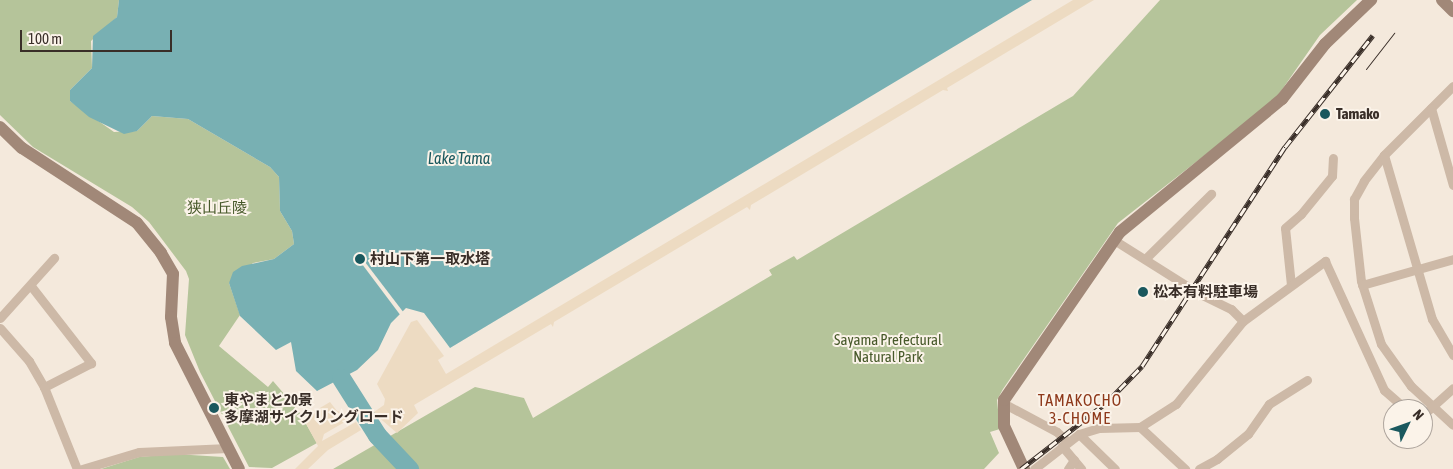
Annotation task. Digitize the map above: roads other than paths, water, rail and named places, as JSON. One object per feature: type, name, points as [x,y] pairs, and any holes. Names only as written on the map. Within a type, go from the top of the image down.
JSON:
[{"type":"street","points":[[1024,469],[1004,426],[1003,403],[1114,240],[1142,211],[1282,99],[1326,44],[1371,0]]},
{"type":"street","points":[[1442,0],[1453,11]]},
{"type":"street","points":[[1423,399],[1411,386],[1381,344],[1362,285],[1354,199],[1384,154],[1453,86]]},
{"type":"street","points":[[1431,108],[1453,185]]},
{"type":"street","points":[[0,127],[22,148],[138,223],[161,253],[173,274],[171,317],[175,343],[239,469]]},
{"type":"street","points":[[1384,154],[1432,319],[1453,355]]},
{"type":"street","points":[[1291,285],[1285,228],[1301,214],[1332,176],[1333,158]]},
{"type":"street","points":[[1145,259],[1211,194]]},
{"type":"street","points":[[1114,240],[1198,294],[1231,310],[1243,321]]},
{"type":"street","points":[[0,318],[31,286],[54,258]]},
{"type":"street","points":[[1362,285],[1453,259]]},
{"type":"street","points":[[1034,469],[1079,434],[1099,428],[1140,427],[1181,400],[1243,321],[1325,261],[1384,390],[1394,399]]},
{"type":"street","points":[[31,286],[91,363],[44,387]]},
{"type":"street","points":[[0,328],[29,361],[44,387],[77,469]]},
{"type":"street","points":[[1199,469],[1217,459],[1248,434],[1269,404],[1307,380]]},
{"type":"street","points":[[1433,408],[1453,388]]},
{"type":"street","points":[[1003,403],[1065,444],[1081,469]]},
{"type":"street","points":[[1433,410],[1453,425]]},
{"type":"street","points":[[1140,427],[1185,469]]},
{"type":"street","points":[[1079,434],[1115,469]]},
{"type":"street","points":[[82,469],[138,452],[228,448]]},
{"type":"street","points":[[1068,469],[1074,460]]},
{"type":"water","name":"Lake Tama","points":[[119,0],[1032,0],[450,348],[424,313],[406,308],[391,323],[378,350],[357,370],[317,391],[296,371],[291,342],[276,350],[240,316],[229,283],[233,272],[242,266],[274,259],[294,244],[292,231],[280,211],[279,177],[270,167],[188,119],[152,116],[137,131],[124,134],[89,117],[70,101],[70,90],[92,68],[93,36],[117,17]]},
{"type":"waterway","points":[[341,378],[377,435],[409,469]]},
{"type":"tram line","points":[[1366,69],[1394,33]]},
{"type":"railway","points":[[1021,469],[1107,402],[1142,366],[1285,147],[1373,35]]},
{"type":"place","name":"Tamako","points":[[1325,114]]},
{"type":"place","name":"村山下第一取水塔","points":[[360,259]]},
{"type":"place","name":"松本有料駐車場","points":[[1143,292]]},
{"type":"place","name":"東やまと20景 多摩湖サイクリングロード","points":[[214,408]]},
{"type":"district","name":"TAMAKOCHO 3-CHOME","points":[[1080,409]]},
{"type":"park label","name":"狭山丘陵","points":[[217,208]]},
{"type":"park label","name":"Sayama Prefectural Natural Park","points":[[888,348]]}]
